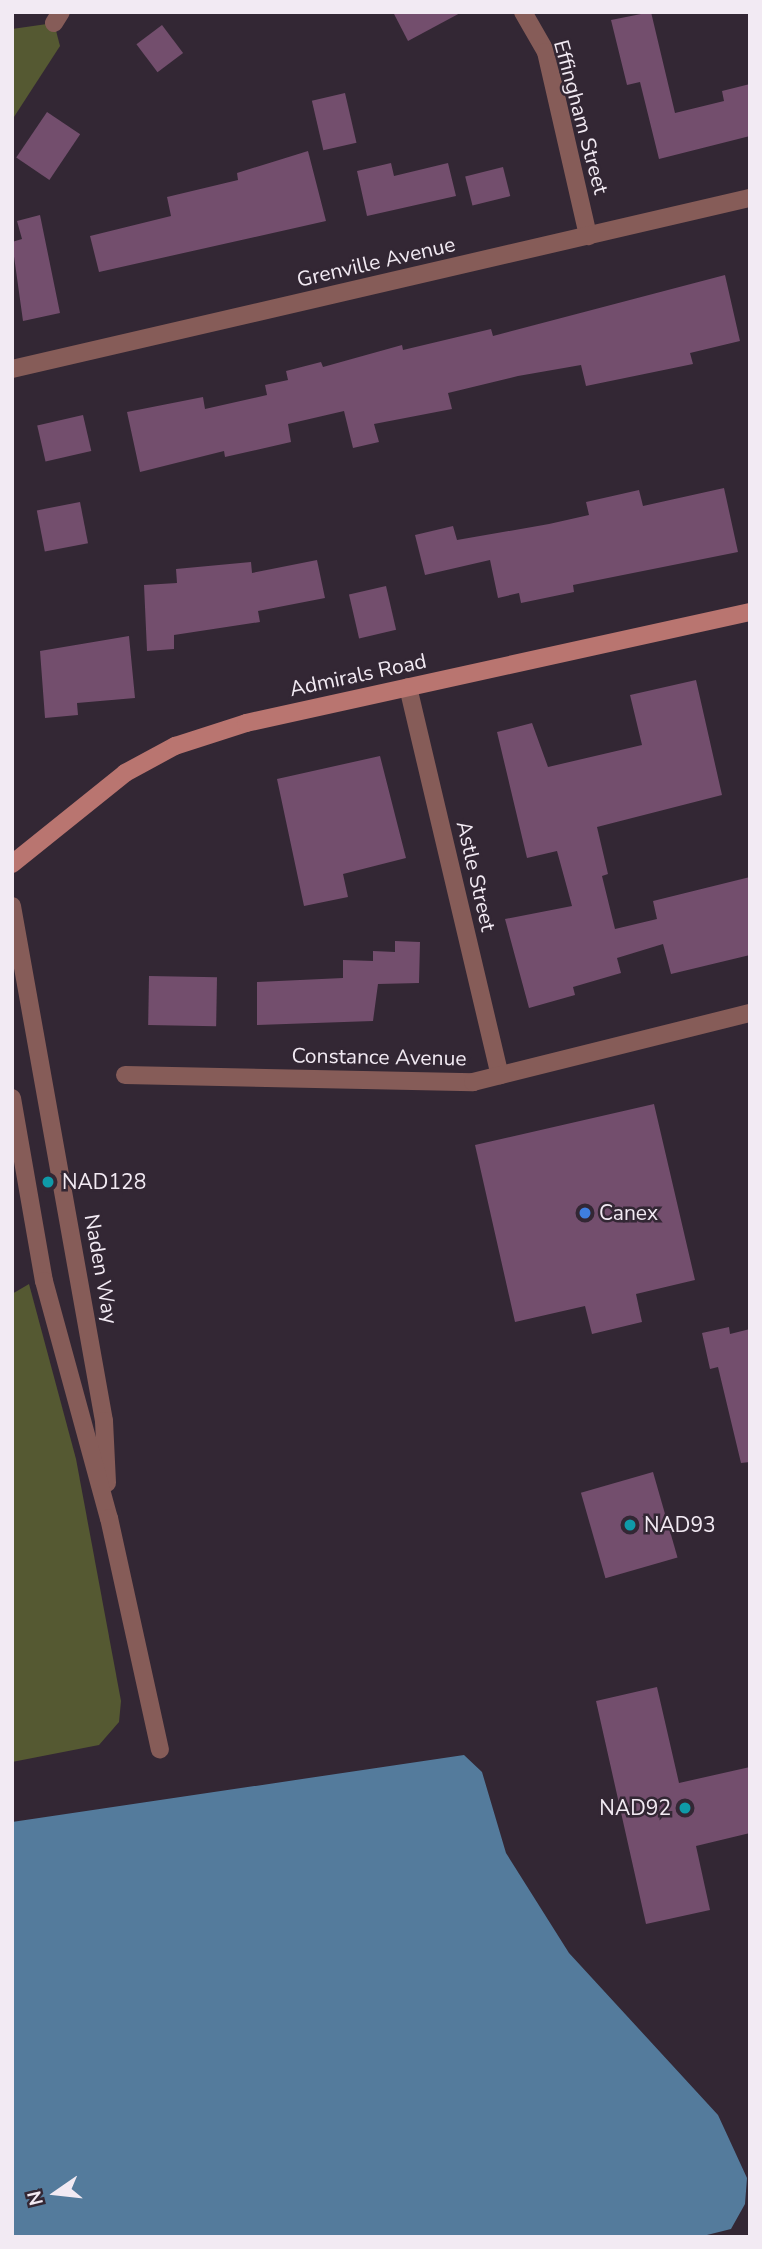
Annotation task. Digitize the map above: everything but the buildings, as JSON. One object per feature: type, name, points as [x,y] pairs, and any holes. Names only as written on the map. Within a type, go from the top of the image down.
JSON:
[{"type":"main road","name":"Admirals Road","points":[[12,864],[125,773],[175,746],[246,723],[750,611]]},
{"type":"street","name":"Effingham Street","points":[[523,12],[545,52],[588,236]]},
{"type":"street","name":"Grenville Avenue","points":[[12,369],[750,198]]},
{"type":"street","name":"Astle Street","points":[[408,687],[500,1075]]},
{"type":"street","name":"Naden Way","points":[[12,905],[104,1421],[109,1518]]},
{"type":"street","name":"Constance Avenue","points":[[125,1075],[473,1082],[750,1013]]},
{"type":"street","name":"Naden Way","points":[[12,1098],[44,1282],[109,1518],[160,1749]]},
{"type":"green space","points":[[54,23],[60,46],[12,120],[12,29]]},
{"type":"green space","points":[[29,1284],[76,1459],[121,1701],[119,1722],[99,1745],[12,1762],[12,1294]]},
{"type":"water","points":[[464,1755],[482,1772],[506,1853],[569,1953],[718,2115],[747,2178],[745,2204],[731,2229],[699,2237],[12,2237],[12,1822]]},
{"type":"place","name":"NAD128","points":[[48,1182]]},
{"type":"place","name":"Canex","points":[[585,1213]]},
{"type":"place","name":"NAD93","points":[[630,1525]]},
{"type":"place","name":"NAD92","points":[[685,1808]]}]
